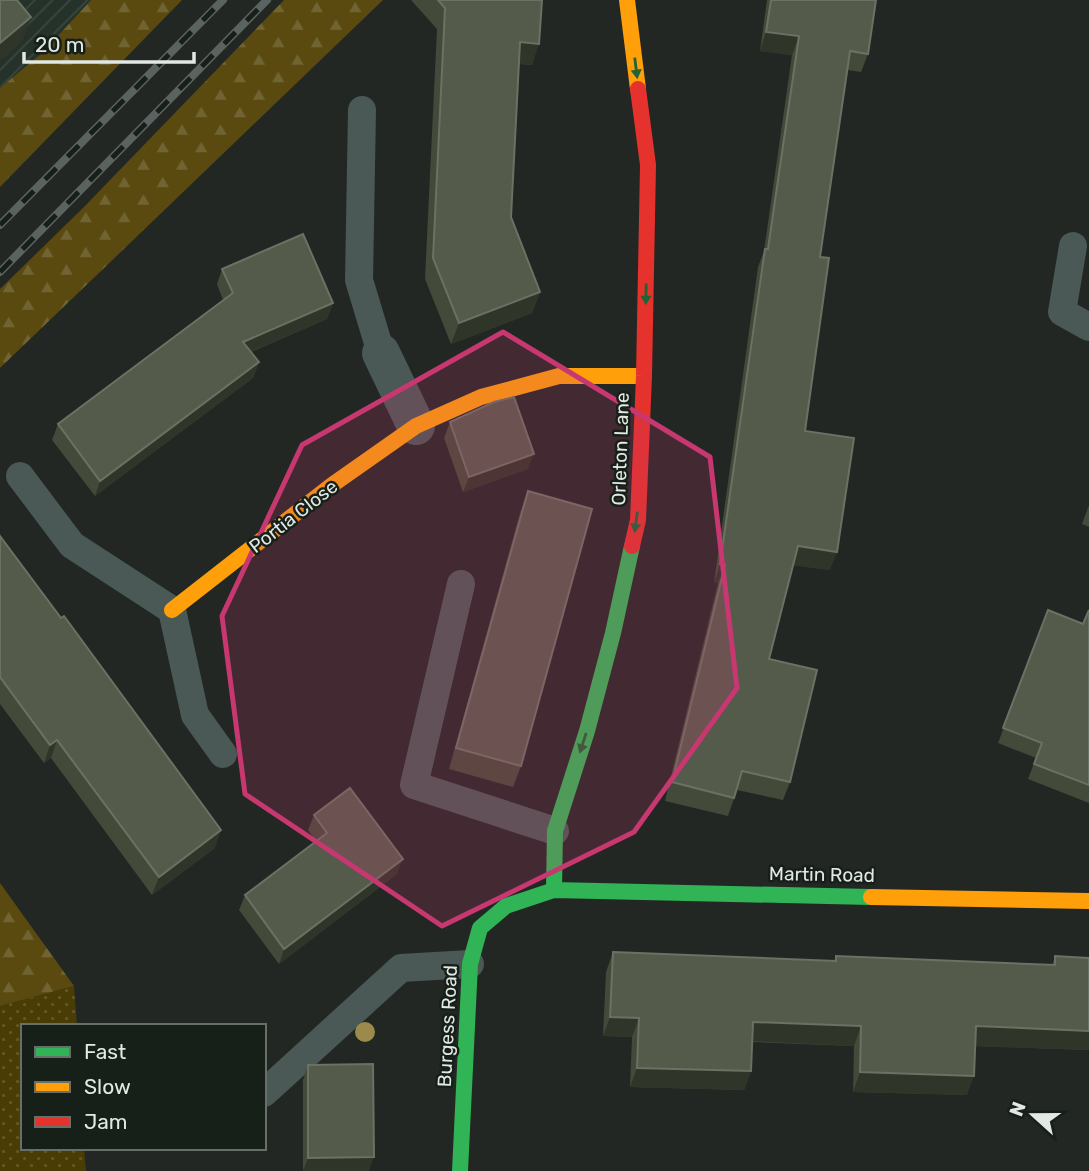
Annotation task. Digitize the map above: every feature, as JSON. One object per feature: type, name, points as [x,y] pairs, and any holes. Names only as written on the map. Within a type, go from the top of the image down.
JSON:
[{"type":"street","name":"Orleton Lane","points":[[554,890],[555,831],[587,731],[638,520],[648,165],[627,0]]},
{"type":"street","points":[[381,353],[416,426]]},
{"type":"street","name":"Portia Close","points":[[172,610],[332,485],[416,426],[481,397],[559,376],[644,376]]},
{"type":"street","name":"Martin Road","points":[[554,890],[1089,901]]},
{"type":"street","name":"Burgess Road","points":[[460,1171],[470,964],[480,928],[506,906],[554,890]]},
{"type":"lane","points":[[362,110],[359,280],[381,353]]},
{"type":"lane","points":[[1073,246],[1062,313],[1089,327]]},
{"type":"lane","points":[[20,476],[72,545],[172,610],[195,715],[223,754]]},
{"type":"lane","points":[[461,584],[414,785],[555,831]]},
{"type":"lane","points":[[266,1091],[401,968],[470,964]]},
{"type":"highlighted area","points":[[503,332],[710,457],[737,688],[634,832],[442,926],[245,794],[222,616],[302,445]]},
{"type":"shaded area","points":[[0,0],[91,0],[43,52],[0,88]]},
{"type":"shaded area","points":[[74,986],[77,1024],[21,1024],[21,1150],[84,1150],[86,1171],[0,1171],[0,1006]]},
{"type":"green space","points":[[91,0],[182,0],[0,187],[0,88],[43,52]]},
{"type":"green space","points":[[284,0],[383,0],[0,368],[0,289],[84,207]]},
{"type":"green space","points":[[0,883],[74,986],[0,1006]]},
{"type":"building","points":[[0,0],[17,0],[31,17],[0,43]]},
{"type":"building","points":[[438,0],[542,0],[539,44],[520,42],[511,217],[540,292],[459,323],[433,258],[445,8]]},
{"type":"building","points":[[771,0],[876,0],[868,54],[850,51],[820,257],[829,258],[805,431],[854,438],[837,552],[798,546],[769,659],[817,670],[790,782],[742,771],[734,798],[672,782],[725,565],[720,564],[765,249],[768,249],[799,36],[766,32]]},
{"type":"building","points":[[303,234],[333,303],[243,342],[259,362],[100,481],[58,424],[233,293],[222,269]]},
{"type":"building","points":[[514,397],[534,454],[469,477],[450,422],[494,402]]},
{"type":"building","points":[[528,491],[592,509],[521,766],[456,748]]},
{"type":"building","points":[[0,536],[61,618],[64,616],[221,830],[159,877],[57,740],[50,745],[0,677]]},
{"type":"building","points":[[1048,610],[1083,624],[1089,610],[1089,785],[1034,764],[1042,743],[1003,728]]},
{"type":"building","points":[[350,788],[403,859],[284,949],[245,895],[327,833],[314,815]]},
{"type":"building","points":[[613,952],[836,961],[836,956],[1055,965],[1055,956],[1089,958],[1089,1031],[976,1026],[974,1076],[860,1072],[861,1026],[753,1022],[751,1071],[637,1068],[639,1018],[610,1017]]},
{"type":"building","points":[[373,1064],[374,1157],[308,1158],[308,1065]]},
{"type":"railway","points":[[0,225],[223,0]]},
{"type":"railway","points":[[0,272],[267,0]]},
{"type":"traffic: fast","points":[[554,890],[555,831],[587,731],[613,633],[632,546]]},
{"type":"traffic: fast","points":[[460,1171],[470,964],[480,928],[506,906],[554,890],[871,897]]},
{"type":"traffic: slow","points":[[627,0],[638,89]]},
{"type":"traffic: slow","points":[[172,610],[332,485],[416,426],[481,397],[559,376],[644,376]]},
{"type":"traffic: slow","points":[[871,897],[1089,901]]},
{"type":"traffic: jam","points":[[632,546],[638,520],[648,165],[638,89]]}]
